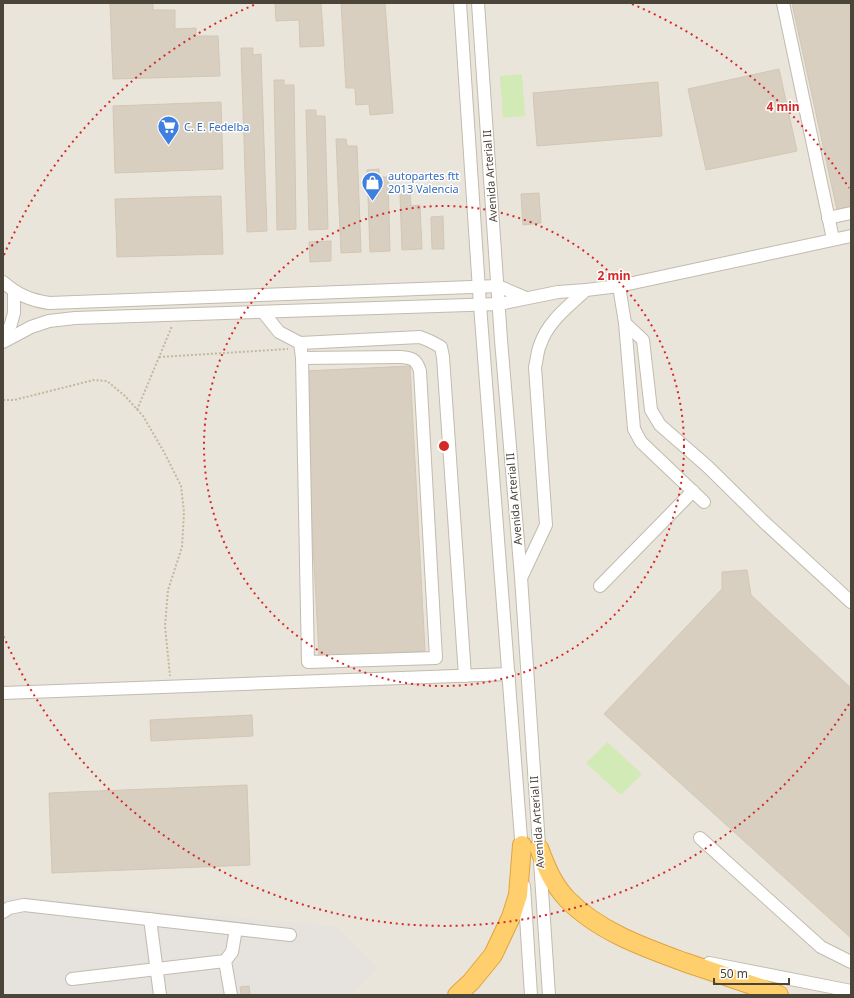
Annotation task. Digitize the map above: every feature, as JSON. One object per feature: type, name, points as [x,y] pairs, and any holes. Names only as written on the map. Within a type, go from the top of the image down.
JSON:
[{"type":"highway","points":[[530,847],[567,899],[583,913],[623,938],[662,954],[780,995]]},
{"type":"highway","points":[[457,995],[471,982],[493,955],[511,917],[530,847]]},
{"type":"street","name":"Avenida Arterial II","points":[[460,3],[480,305],[509,674],[549,995]]},
{"type":"street","name":"Avenida Arterial II","points":[[478,3],[501,348],[521,577],[530,847],[531,995]]},
{"type":"street","points":[[783,3],[833,240]]},
{"type":"street","points":[[828,218],[851,213]]},
{"type":"street","points":[[3,342],[31,327],[49,321],[75,318],[499,304],[558,292],[619,286],[851,236]]},
{"type":"street","points":[[3,282],[14,292],[32,300],[49,303],[498,286],[526,298]]},
{"type":"street","points":[[619,286],[625,323],[634,429],[641,442],[704,502]]},
{"type":"street","points":[[521,577],[546,525],[535,367],[539,346],[548,326],[564,309],[586,290]]},
{"type":"street","points":[[3,342],[14,313],[14,292]]},
{"type":"street","points":[[264,312],[279,332],[301,350],[411,358],[417,363],[420,371],[436,658],[308,662],[301,350]]},
{"type":"street","points":[[625,323],[643,340],[651,410],[660,425],[707,466],[764,522],[851,602]]},
{"type":"street","points":[[301,350],[420,337],[441,347],[443,357],[466,676]]},
{"type":"street","points":[[600,586],[693,491]]},
{"type":"street","points":[[3,693],[509,674]]},
{"type":"street","points":[[700,838],[821,947],[851,962]]},
{"type":"street","points":[[3,912],[9,908],[24,905],[290,935]]},
{"type":"street","points":[[150,919],[160,995]]},
{"type":"street","points":[[230,995],[226,961],[232,952],[236,929]]},
{"type":"street","points":[[662,954],[851,991]]},
{"type":"street","points":[[72,979],[226,961]]},
{"type":"path","points":[[137,410],[177,315]]},
{"type":"path","points":[[159,357],[301,350]]},
{"type":"path","points":[[3,400],[14,400],[94,380],[107,381],[125,396],[143,416],[164,452],[181,486],[184,512],[182,547],[168,590],[165,626],[171,687]]},
{"type":"shaded area","points":[[3,3],[851,3],[851,995],[3,995]]},
{"type":"shaded area","points":[[3,895],[338,927],[378,968],[351,995],[3,995]]},
{"type":"green space","points":[[522,74],[525,116],[503,118],[500,76]]},
{"type":"green space","points":[[607,742],[642,774],[621,795],[586,763]]},
{"type":"building","points":[[110,3],[153,3],[153,10],[175,10],[175,29],[196,28],[196,36],[218,36],[220,76],[113,79]]},
{"type":"building","points":[[275,3],[321,3],[324,46],[300,47],[299,20],[276,21]]},
{"type":"building","points":[[341,3],[385,3],[393,113],[370,115],[369,104],[356,105],[355,88],[346,88]]},
{"type":"building","points":[[792,3],[851,3],[851,207],[837,210]]},
{"type":"building","points":[[241,48],[253,48],[253,55],[261,54],[267,231],[247,232]]},
{"type":"building","points":[[779,69],[797,151],[706,170],[688,89]]},
{"type":"building","points":[[274,80],[284,80],[284,85],[294,85],[296,229],[277,230]]},
{"type":"building","points":[[658,82],[662,136],[537,146],[533,93]]},
{"type":"building","points":[[221,102],[223,169],[115,173],[113,106]]},
{"type":"building","points":[[306,110],[316,110],[316,116],[325,116],[328,229],[309,230]]},
{"type":"building","points":[[336,139],[346,139],[347,146],[357,146],[361,252],[341,253]]},
{"type":"building","points":[[379,169],[379,177],[388,177],[390,251],[370,252],[367,170]]},
{"type":"building","points":[[539,193],[541,223],[523,225],[521,194]]},
{"type":"building","points":[[410,194],[411,206],[420,205],[422,249],[402,250],[400,195]]},
{"type":"building","points":[[221,196],[223,254],[117,257],[115,199]]},
{"type":"building","points":[[443,216],[444,249],[432,249],[431,217]]},
{"type":"building","points":[[331,241],[331,261],[310,262],[309,242]]},
{"type":"building","points":[[410,366],[425,651],[319,657],[304,371]]},
{"type":"building","points":[[747,570],[751,595],[851,688],[851,938],[604,714],[722,589],[722,572]]},
{"type":"building","points":[[252,715],[253,736],[151,741],[150,720]]},
{"type":"building","points":[[247,785],[250,865],[52,873],[49,793]]},
{"type":"building","points":[[249,986],[250,995],[241,995],[240,987]]},
{"type":"place","name":"C. E. Fedelba","points":[[169,146]]},
{"type":"place","name":"autopartes ftt 2013 Valencia","points":[[373,202]]}]
